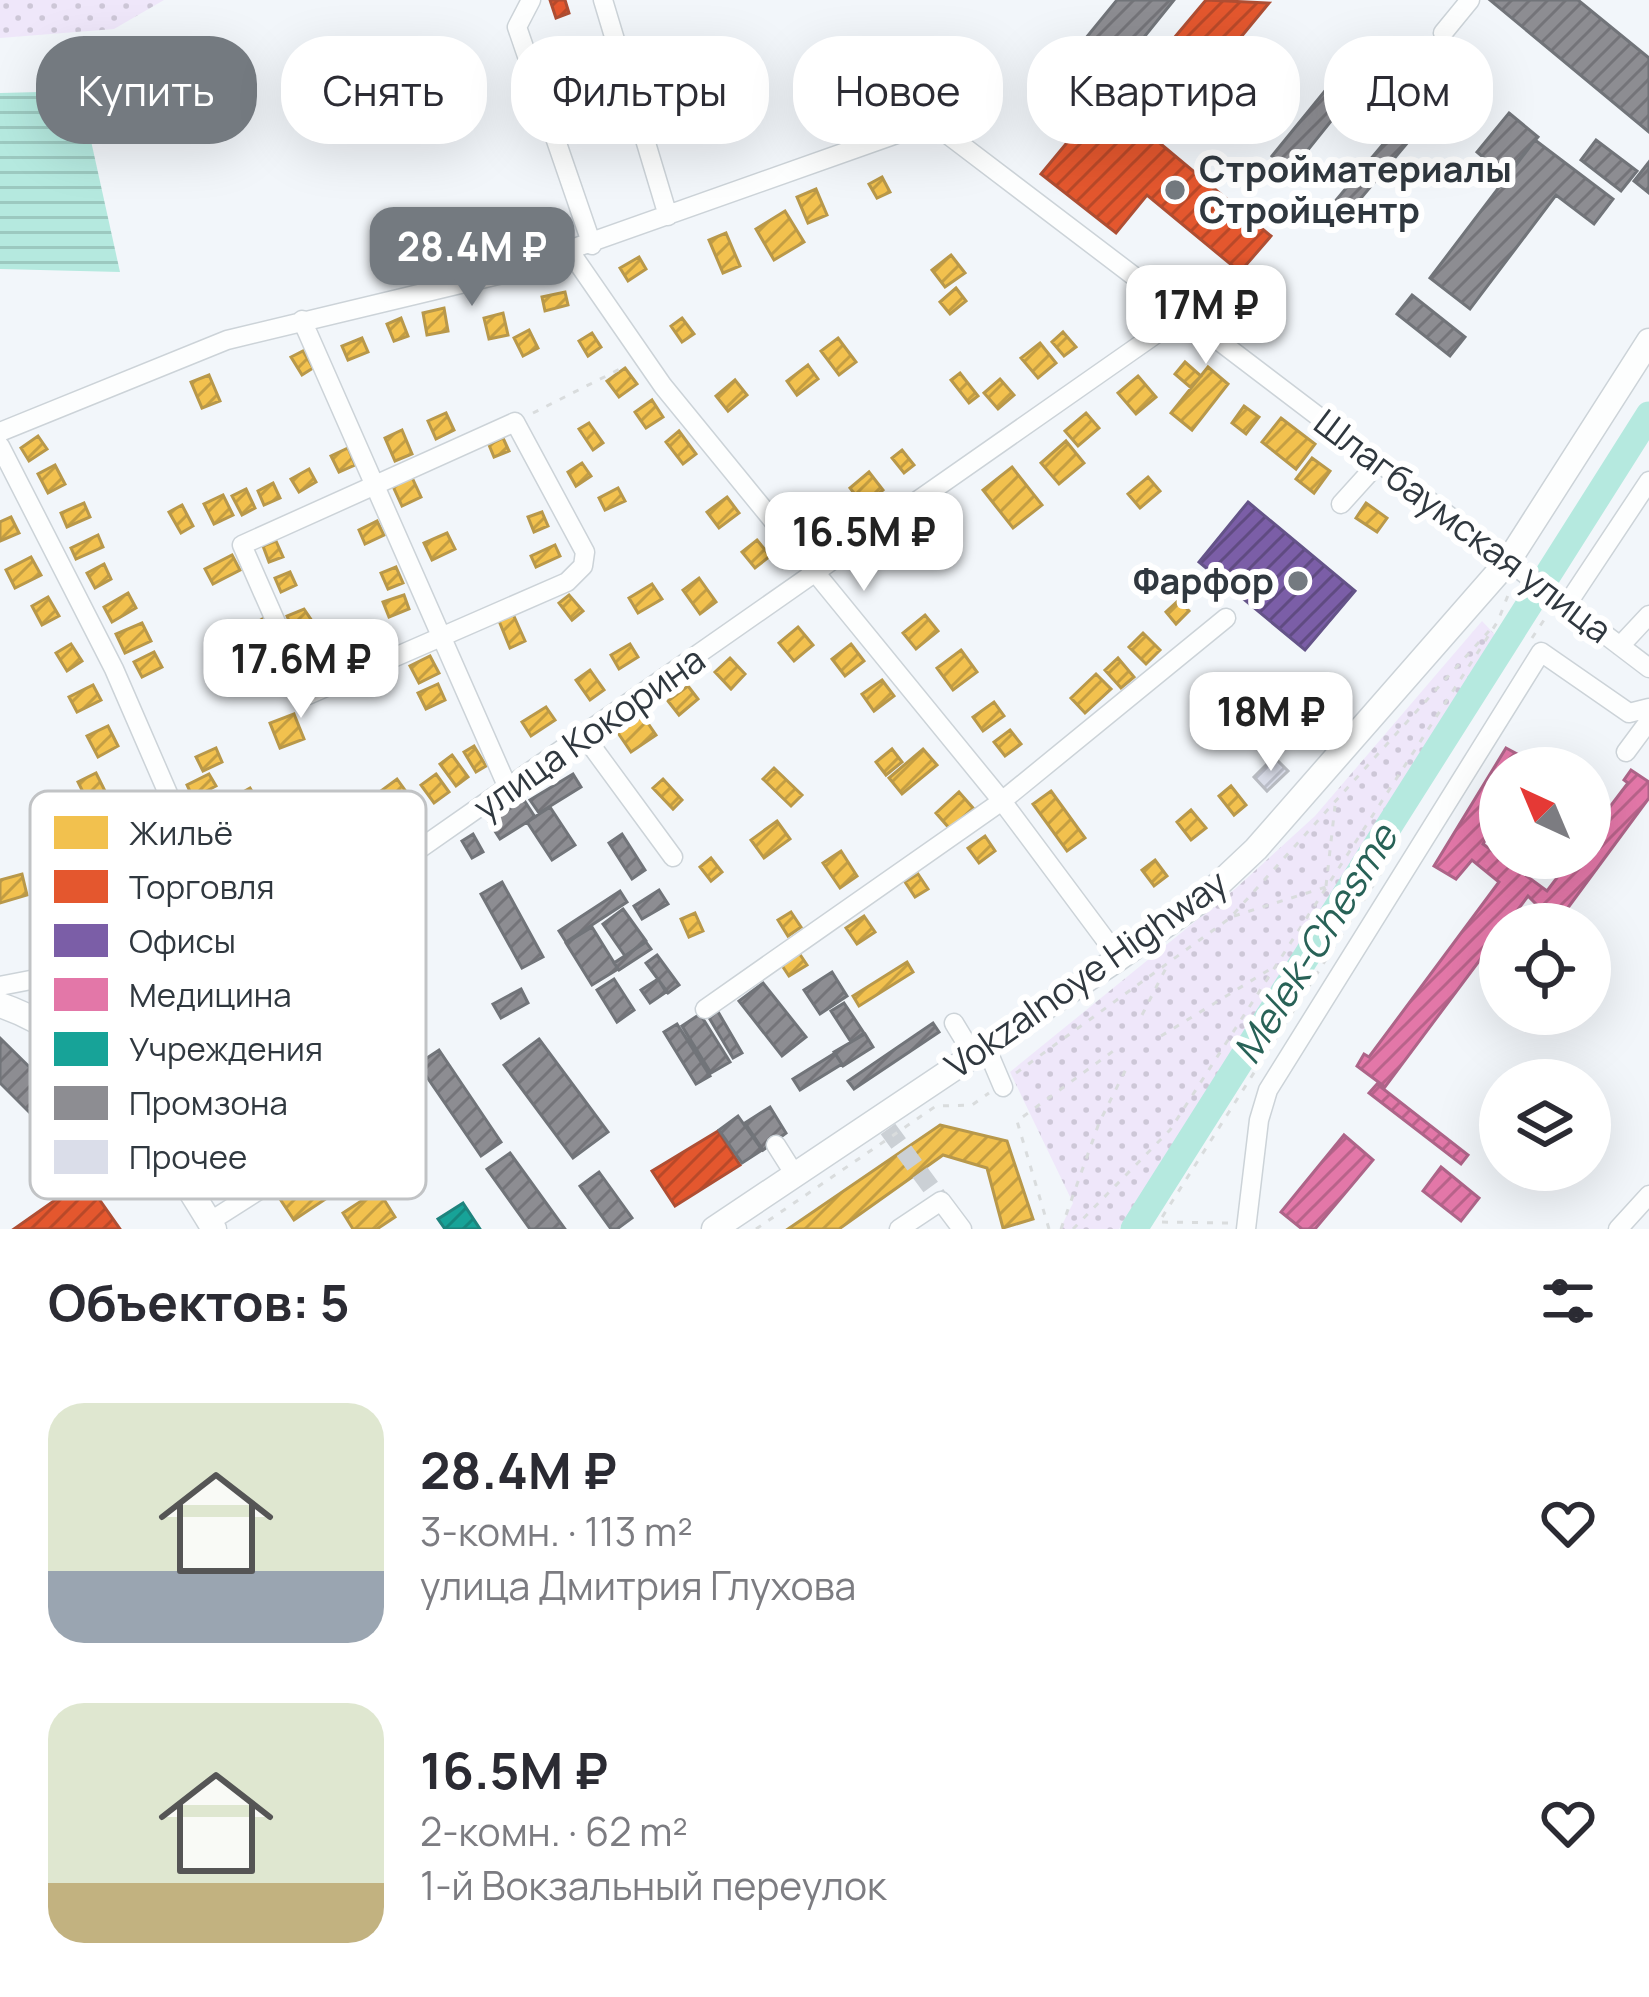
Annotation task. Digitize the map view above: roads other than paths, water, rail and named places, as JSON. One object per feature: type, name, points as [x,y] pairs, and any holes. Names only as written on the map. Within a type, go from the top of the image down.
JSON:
[{"type":"main road","name":"Vokzalnoye Highway","points":[[714,1229],[884,1124],[980,1051],[1203,899],[1256,849],[1515,566],[1649,341]]},
{"type":"main road","points":[[0,1006],[30,1015]]},
{"type":"main road","points":[[194,1199],[211,1225]]},
{"type":"street","points":[[531,0],[518,27],[592,245]]},
{"type":"street","points":[[0,433],[227,340],[571,253],[668,216],[603,0]]},
{"type":"street","points":[[1443,33],[1470,0]]},
{"type":"street","name":"Шлагбаумская улица","points":[[668,216],[905,131],[929,128],[946,134],[1649,668]]},
{"type":"street","points":[[571,253],[643,358],[814,576],[1002,802],[1119,958]]},
{"type":"street","name":"улица Кокорина","points":[[426,845],[1183,315]]},
{"type":"street","points":[[302,320],[508,788]]},
{"type":"street","points":[[515,422],[585,552],[583,566],[567,582],[308,695],[242,545],[377,486],[515,422]]},
{"type":"street","points":[[0,446],[114,669],[167,791]]},
{"type":"street","points":[[1341,504],[1379,462]]},
{"type":"street","points":[[1562,602],[1649,481]]},
{"type":"street","points":[[1620,646],[1649,615]]},
{"type":"street","points":[[705,1009],[1002,802],[1226,618]]},
{"type":"street","points":[[1246,1226],[1268,1090],[1541,652],[1629,713],[1649,713]]},
{"type":"street","points":[[1626,752],[1649,713]]},
{"type":"street","points":[[585,737],[673,857]]},
{"type":"street","name":"улица Кокорина","points":[[0,986],[30,980]]},
{"type":"street","points":[[954,1023],[1004,1087]]},
{"type":"street","points":[[776,1145],[795,1175]]},
{"type":"street","points":[[1618,1229],[1649,1195]]},
{"type":"street","points":[[211,1225],[250,1199]]},
{"type":"street","points":[[899,1229],[941,1201],[962,1229]]},
{"type":"waterway","name":"Melek-Chesme","points":[[1134,1229],[1649,415]]},
{"type":"tunnel","points":[[888,1129],[941,1201]]},
{"type":"place","name":"Стройматериалы Стройцентр","points":[[1175,190]]},
{"type":"place","name":"Фарфор","points":[[1298,581]]}]
